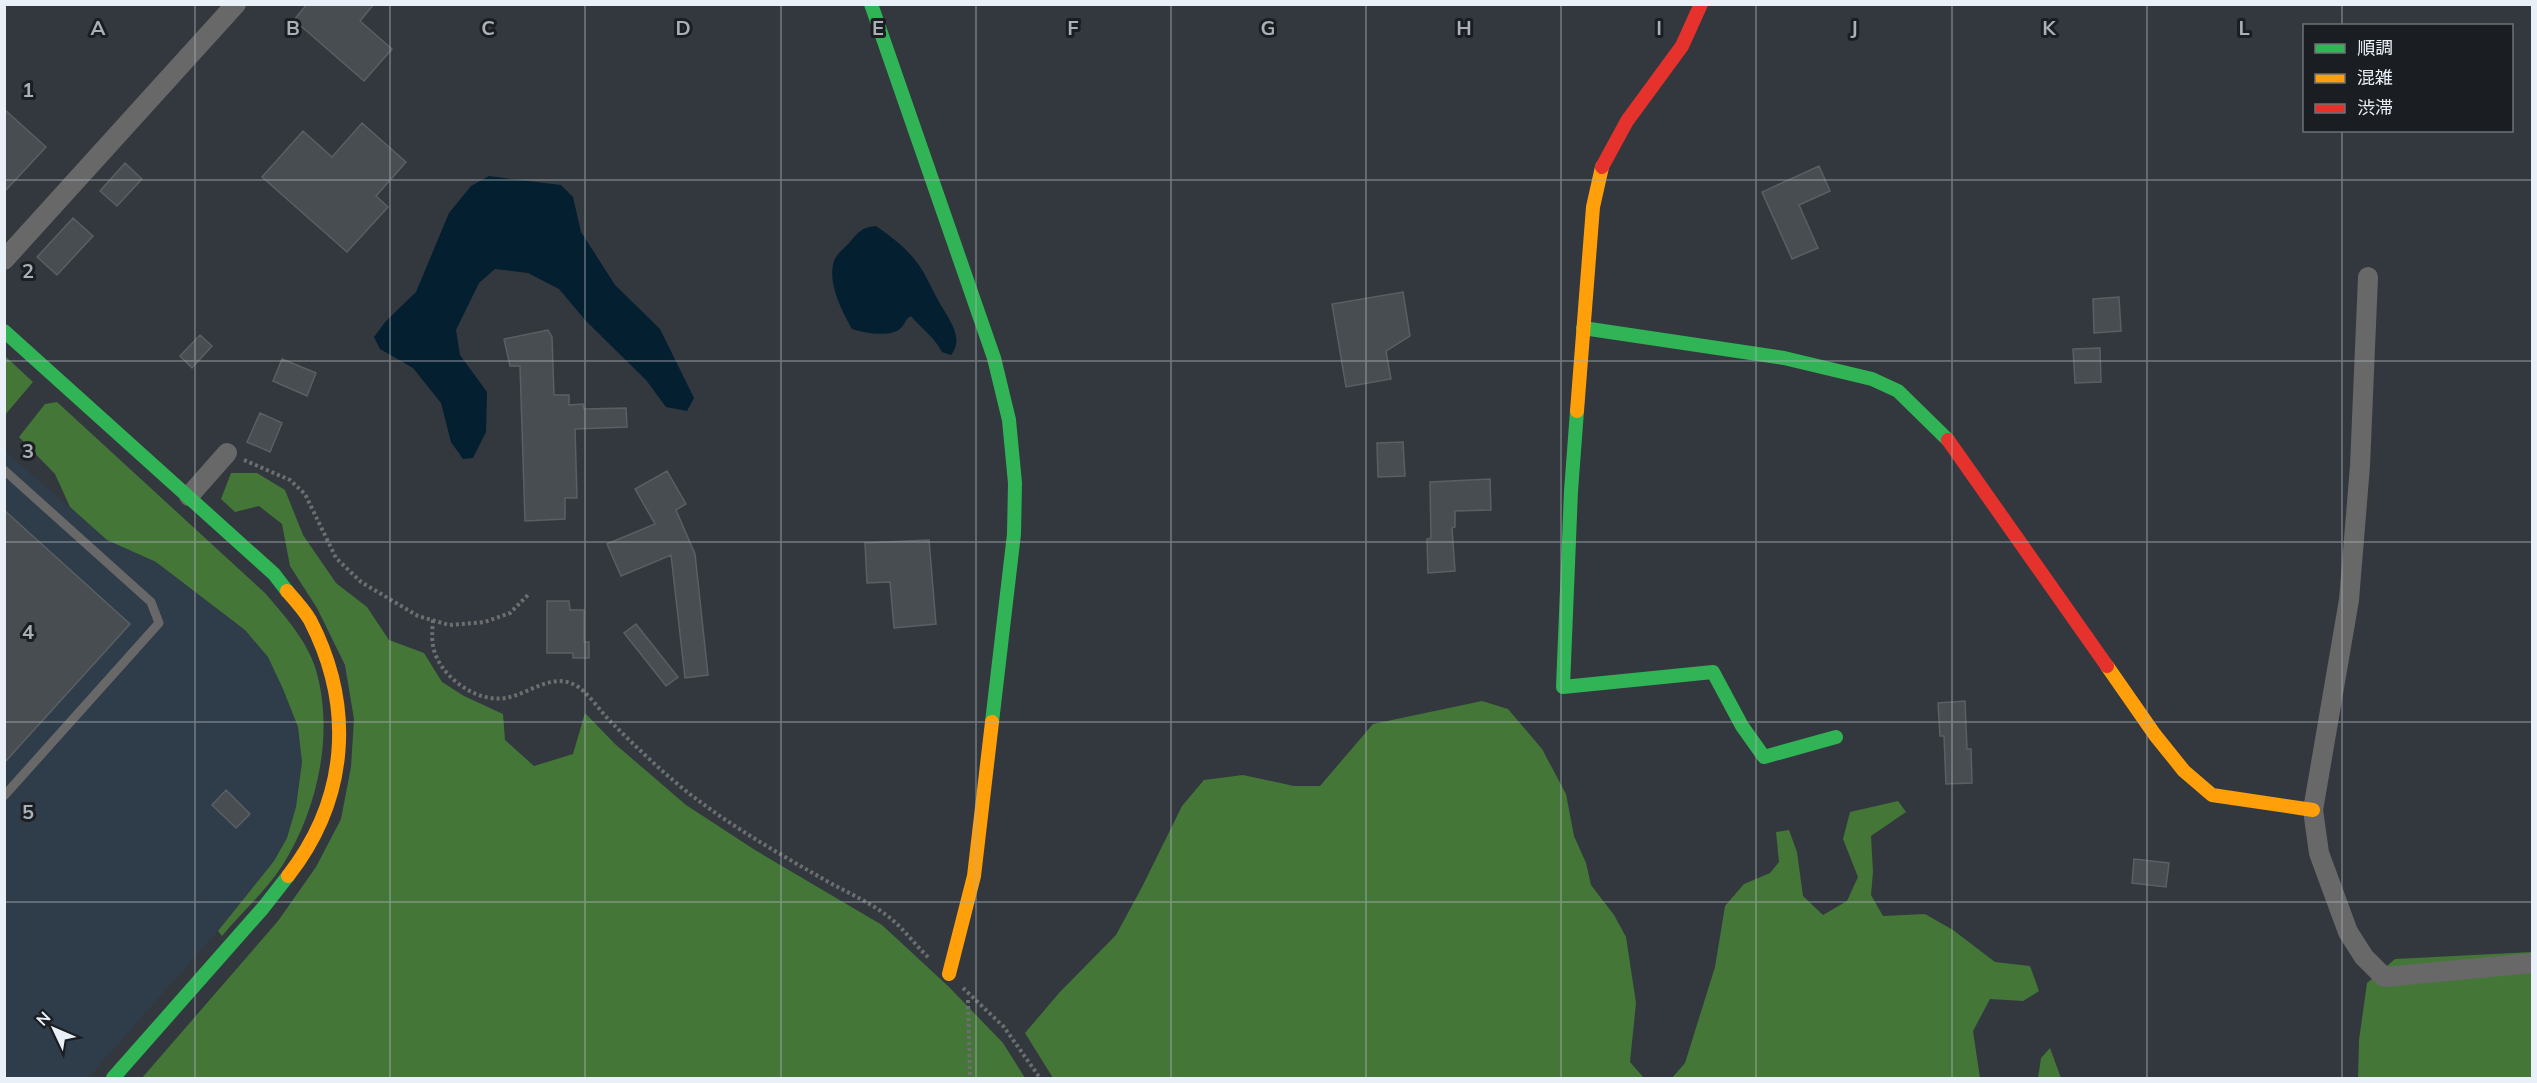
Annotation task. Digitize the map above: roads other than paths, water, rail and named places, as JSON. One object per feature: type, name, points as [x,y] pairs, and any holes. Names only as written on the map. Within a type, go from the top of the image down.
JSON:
[{"type":"street","points":[[4,260],[236,4]]},
{"type":"street","points":[[871,4],[994,358],[1009,420],[1015,483],[1014,534],[974,876],[949,974]]},
{"type":"street","points":[[1701,4],[1695,24],[1671,65],[1636,109],[1604,162],[1593,207],[1571,491],[1563,687],[1713,672],[1742,726],[1764,757],[1836,737]]},
{"type":"street","points":[[2368,276],[2360,466],[2349,600],[2313,810],[2319,853],[2348,932],[2364,957],[2384,977],[2532,963]]},
{"type":"street","points":[[1583,328],[1784,358],[1872,379],[1898,391],[1947,439],[1994,502],[2155,735],[2184,771],[2212,795],[2313,810]]},
{"type":"street","points":[[4,331],[274,574],[309,619],[333,674],[340,722],[339,765],[325,814],[303,857],[263,908],[113,1078]]},
{"type":"street","points":[[189,496],[227,453]]},
{"type":"lane","points":[[4,470],[151,602],[159,623],[4,796]]}]
